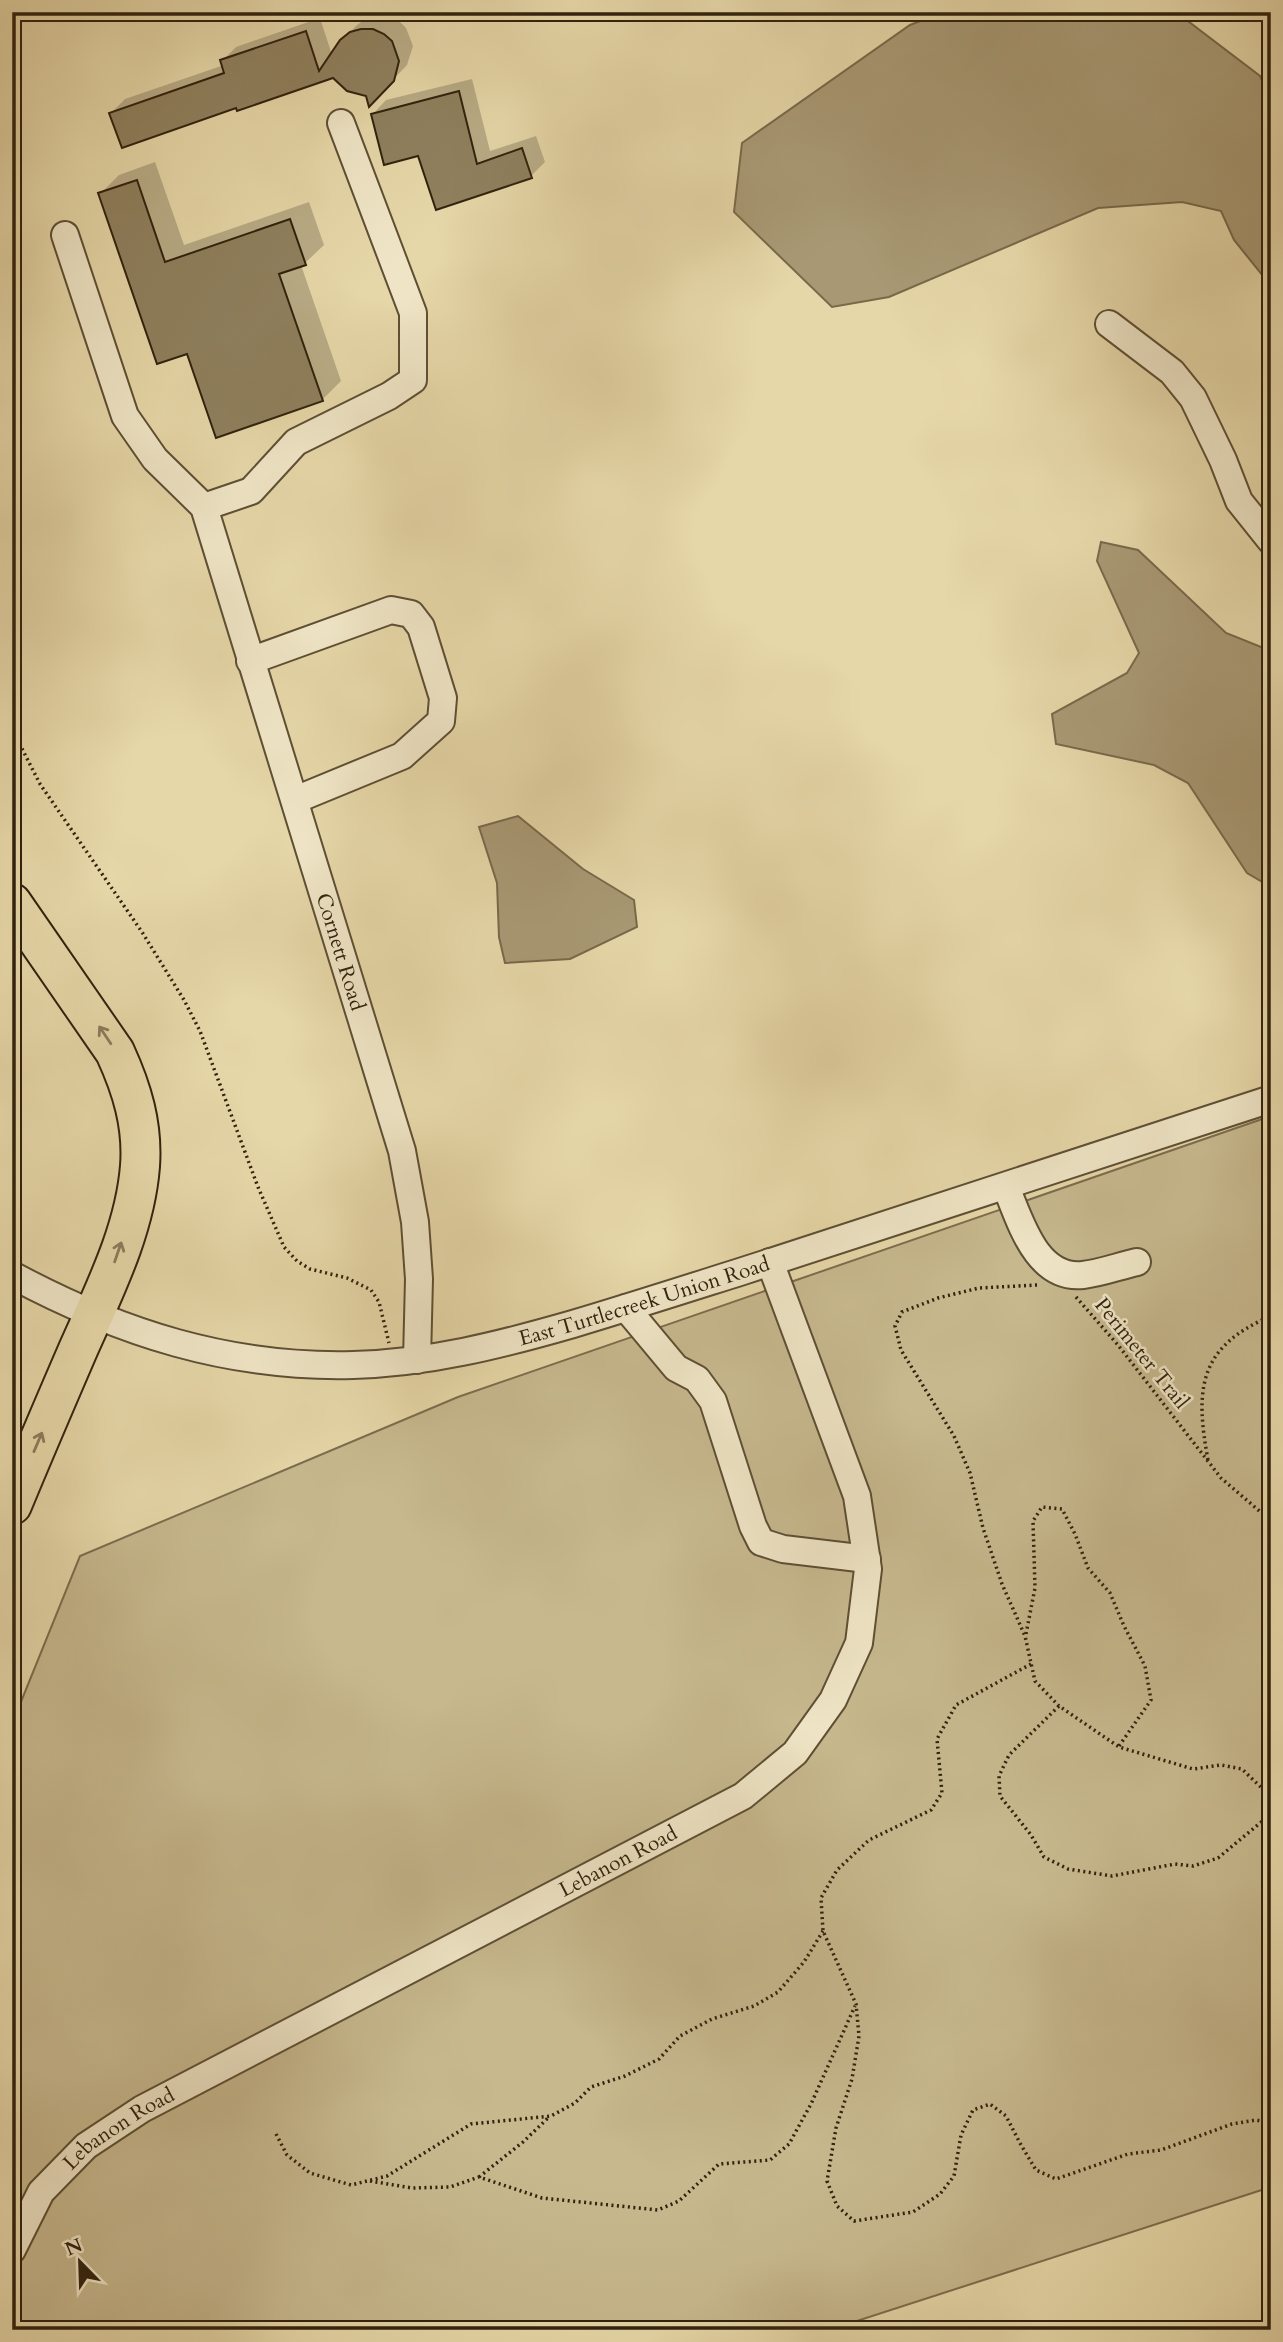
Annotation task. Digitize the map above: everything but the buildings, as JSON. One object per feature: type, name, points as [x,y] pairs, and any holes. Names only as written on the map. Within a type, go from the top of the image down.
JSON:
[{"type":"highway","points":[[12,902],[108,1040],[127,1079],[140,1134],[139,1178],[130,1220],[93,1316],[12,1505]]},
{"type":"street","points":[[65,235],[125,416],[155,459],[204,507],[251,491],[296,442],[389,397],[413,380],[413,313],[341,123]]},
{"type":"street","points":[[1109,324],[1172,372],[1193,398],[1223,460],[1239,501],[1271,541]]},
{"type":"street","name":"Cornett Road","points":[[204,507],[402,1151],[416,1233],[419,1279],[418,1360]]},
{"type":"street","points":[[250,661],[391,610],[411,614],[421,627],[443,698],[441,721],[402,756],[295,800]]},
{"type":"street","name":"East Turtlecreek Union Road","points":[[12,1275],[93,1316],[181,1345],[251,1359],[322,1365],[418,1360],[507,1343],[626,1308],[1271,1099]]},
{"type":"street","points":[[1006,1187],[1046,1275],[1064,1273],[1082,1276],[1136,1262]]},
{"type":"street","name":"Lebanon Road","points":[[12,2250],[41,2192],[86,2147],[142,2109],[743,1796],[795,1754],[833,1700],[859,1643],[868,1569],[858,1496],[770,1262]]},
{"type":"street","points":[[626,1308],[676,1368],[697,1379],[713,1401],[753,1526],[761,1542],[783,1549],[867,1559]]},
{"type":"path","points":[[12,729],[40,785],[142,932],[184,1000],[200,1031],[258,1187],[285,1247],[310,1269],[347,1278],[371,1290],[379,1302],[391,1363]]},
{"type":"path","points":[[1046,1275],[938,1298],[902,1312],[895,1326],[901,1350],[954,1436],[970,1473],[983,1528],[1002,1584],[1025,1636],[1035,1681],[1059,1706],[1119,1747],[1193,1769],[1221,1765],[1242,1769],[1271,1797]]},
{"type":"path","name":"Perimeter Trail","points":[[1046,1275],[1118,1345],[1221,1478],[1271,1521]]},
{"type":"path","name":"Perimeter Trail","points":[[1209,1462],[1203,1432],[1202,1396],[1208,1369],[1223,1344],[1243,1328],[1271,1316]]},
{"type":"path","points":[[1025,1636],[1035,1588],[1033,1521],[1042,1507],[1062,1509],[1088,1568],[1110,1592],[1145,1666],[1151,1700],[1119,1747]]},
{"type":"path","points":[[1031,1664],[956,1704],[937,1739],[942,1793],[931,1810],[869,1840],[837,1870],[821,1898],[823,1931],[856,2004],[859,2036],[852,2079],[836,2128],[827,2181],[836,2206],[855,2221],[913,2212],[940,2194],[954,2176],[961,2135],[972,2110],[989,2104],[1006,2116],[1036,2170],[1056,2179],[1128,2154],[1161,2150],[1232,2124],[1256,2120],[1271,2123]]},
{"type":"path","points":[[1059,1706],[1009,1755],[999,1776],[1000,1796],[1031,1835],[1044,1857],[1068,1869],[1112,1876],[1175,1864],[1193,1866],[1218,1858],[1271,1814]]},
{"type":"path","points":[[366,2181],[425,2188],[450,2187],[479,2177],[551,2116],[575,2103],[591,2087],[625,2076],[659,2059],[680,2036],[712,2019],[754,2006],[778,1992],[804,1962],[823,1931]]},
{"type":"path","points":[[479,2177],[542,2198],[658,2210],[680,2201],[719,2164],[770,2161],[789,2144],[795,2134],[856,2004]]},
{"type":"path","points":[[276,2134],[287,2155],[310,2174],[351,2185],[387,2176],[471,2124],[551,2116]]},
{"type":"shaded area","points":[[944,12],[1176,12],[1260,76],[1271,99],[1271,286],[1234,240],[1221,211],[1182,202],[1098,208],[889,297],[832,307],[734,212],[742,143],[910,25]]},
{"type":"shaded area","points":[[1101,542],[1138,550],[1226,633],[1271,651],[1271,887],[1247,873],[1188,783],[1154,765],[1056,744],[1052,714],[1127,673],[1139,653],[1097,561]]},
{"type":"shaded area","points":[[518,816],[583,869],[634,900],[637,927],[570,959],[505,963],[499,937],[497,883],[479,827]]},
{"type":"shaded area","points":[[1271,1116],[1271,2187],[829,2330],[12,2330],[12,1724],[80,1556],[458,1397]]}]
